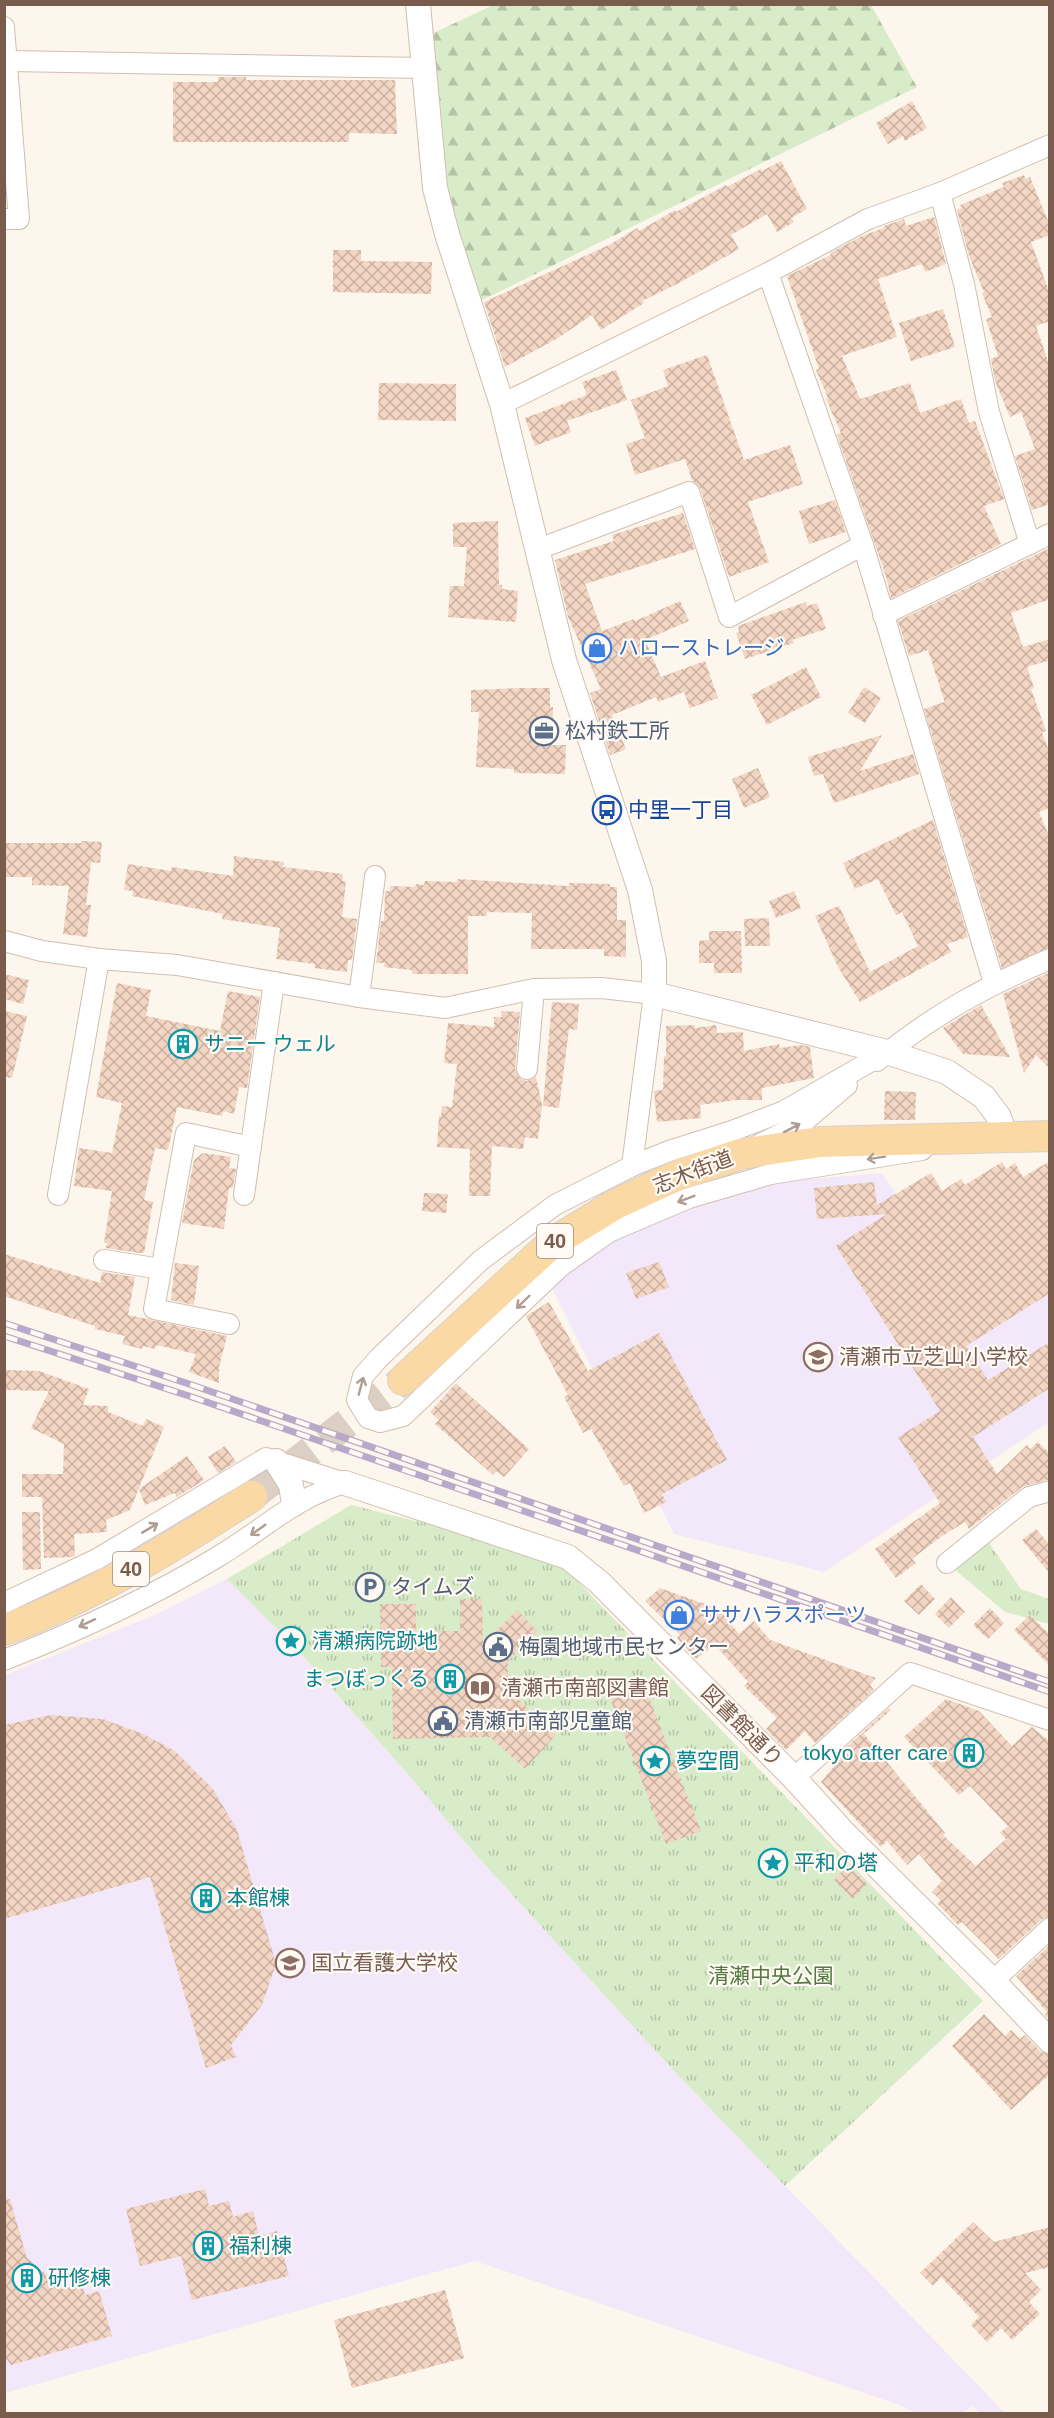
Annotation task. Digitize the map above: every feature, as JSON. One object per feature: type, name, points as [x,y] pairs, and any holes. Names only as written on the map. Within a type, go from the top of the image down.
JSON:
[{"type":"main road","name":"志木街道","points":[[403,1380],[552,1243],[614,1205],[676,1176],[740,1154],[820,1142],[1050,1136]]},
{"type":"main road","name":"40","points":[[4,1630],[31,1620],[108,1582],[180,1543],[252,1496]]},
{"type":"street","points":[[418,4],[435,188],[447,234],[502,404],[536,550],[578,709],[640,890],[654,962],[654,994],[632,1166]]},
{"type":"street","points":[[4,27],[19,219],[4,219]]},
{"type":"street","points":[[8,61],[424,68]]},
{"type":"street","points":[[502,404],[768,273],[868,219],[940,194],[1050,145]]},
{"type":"street","points":[[940,194],[964,284],[989,411],[1030,544]]},
{"type":"street","points":[[768,273],[863,545],[994,983]]},
{"type":"street","points":[[536,550],[689,492],[729,617],[863,545]]},
{"type":"street","points":[[883,615],[1050,534]]},
{"type":"street","points":[[359,997],[375,876]]},
{"type":"street","points":[[4,941],[42,951],[99,959],[177,965],[359,997],[445,1008],[534,989],[602,988],[654,994],[887,1052],[947,1072],[984,1097],[999,1117],[1006,1138]]},
{"type":"street","points":[[58,1195],[99,959]]},
{"type":"street","points":[[740,1154],[801,1124],[904,1038],[994,983],[1050,959]]},
{"type":"street","points":[[244,1195],[274,982]]},
{"type":"street","points":[[527,1069],[534,989]]},
{"type":"street","points":[[887,1052],[784,1111],[732,1131],[669,1150],[555,1205],[473,1268],[363,1376],[357,1400],[368,1418],[380,1422],[403,1416],[561,1266],[609,1232],[689,1198],[771,1174],[889,1156],[975,1138]]},
{"type":"street","points":[[229,1324],[154,1309],[186,1133],[251,1146]]},
{"type":"street","points":[[104,1260],[161,1269]]},
{"type":"street","points":[[4,1603],[98,1559],[266,1458],[345,1483]]},
{"type":"street","points":[[276,1461],[291,1485],[294,1504]]},
{"type":"street","points":[[4,1660],[138,1600],[220,1556],[294,1504],[322,1490],[345,1483]]},
{"type":"street","name":"図書館通り","points":[[345,1483],[568,1557],[600,1583],[1050,2041]]},
{"type":"street","points":[[947,1563],[1029,1497],[1050,1491]]},
{"type":"street","points":[[794,1778],[910,1673],[1050,1720]]},
{"type":"street","points":[[993,1981],[1050,1928]]},
{"type":"shaded area","name":"清瀬市立芝山小学校","points":[[882,1173],[957,1288],[1049,1228],[1049,1427],[1046,1424],[824,1572],[674,1534],[553,1290],[562,1274],[614,1240],[693,1207],[777,1182]]},
{"type":"shaded area","name":"国立看護大学校","points":[[227,1579],[296,1648],[476,1855],[674,2071],[1005,2413],[980,2413],[973,2406],[963,2413],[916,2413],[897,2404],[475,2261],[5,2393],[5,1675],[157,1614]]},
{"type":"green space","points":[[493,5],[871,5],[917,87],[470,306],[447,234],[421,39]]},
{"type":"green space","name":"清瀬中央公園","points":[[351,1505],[444,1528],[563,1566],[983,2001],[785,2186],[674,2071],[476,1855],[296,1648],[227,1579]]},
{"type":"green space","points":[[983,1534],[1021,1589],[1049,1599],[1049,1624],[1005,1612],[947,1563]]},
{"type":"building","points":[[218,77],[246,77],[246,80],[395,80],[397,134],[349,133],[349,142],[173,142],[173,82],[218,82]]},
{"type":"building","points":[[912,101],[927,128],[905,141],[903,136],[888,144],[876,123]]},
{"type":"building","points":[[781,161],[807,209],[791,218],[794,222],[777,232],[767,214],[731,235],[739,249],[642,301],[644,303],[601,330],[592,315],[558,338],[505,367],[484,302],[611,244],[637,228],[639,231],[675,210],[676,212],[726,185],[727,187]]},
{"type":"building","points":[[1024,175],[1026,179],[1030,177],[1050,226],[1050,235],[1031,242],[1050,294],[1050,321],[1036,326],[1050,367],[1050,504],[1032,510],[1015,456],[1035,449],[1021,412],[1010,417],[995,381],[991,359],[998,356],[986,319],[992,317],[969,256],[957,210],[962,208],[960,205],[1004,187],[1002,183]]},
{"type":"building","points":[[934,217],[946,264],[925,272],[922,264],[878,279],[897,337],[842,356],[860,399],[910,383],[920,413],[961,399],[969,423],[975,421],[1004,499],[984,506],[1001,544],[891,598],[886,576],[837,435],[841,433],[816,370],[819,369],[787,276],[884,226],[904,219],[906,226]]},
{"type":"building","points":[[333,250],[361,250],[361,261],[432,262],[431,294],[333,292]]},
{"type":"building","points":[[943,309],[955,347],[911,361],[899,323]]},
{"type":"building","points":[[707,355],[744,460],[790,445],[803,484],[748,502],[769,562],[729,577],[700,488],[692,480],[685,459],[635,475],[626,444],[645,438],[631,400],[668,386],[663,370]]},
{"type":"building","points":[[616,370],[627,400],[567,421],[571,432],[535,446],[525,418],[587,395],[582,382]]},
{"type":"building","points":[[379,383],[456,384],[456,421],[378,420]]},
{"type":"building","points":[[835,500],[846,532],[809,544],[799,511]]},
{"type":"building","points":[[683,513],[695,549],[585,584],[602,631],[634,619],[635,621],[680,601],[689,621],[645,640],[661,677],[705,661],[718,698],[690,708],[684,692],[658,702],[656,697],[612,715],[626,749],[610,755],[590,693],[601,689],[568,617],[555,560],[614,541],[612,535]]},
{"type":"building","points":[[498,521],[499,585],[502,585],[502,589],[518,591],[516,622],[448,617],[450,586],[464,586],[467,547],[453,547],[453,523]]},
{"type":"building","points":[[1050,548],[1050,599],[1011,613],[1023,647],[1050,639],[1050,660],[1027,667],[1034,688],[1031,689],[1046,731],[1042,732],[1050,754],[1050,808],[1039,812],[1050,838],[1050,947],[1002,968],[924,709],[944,702],[944,700],[928,650],[909,656],[898,621]]},
{"type":"building","points":[[806,602],[807,606],[817,603],[826,629],[792,640],[794,643],[745,659],[736,633],[739,632],[738,626]]},
{"type":"building","points":[[806,667],[821,697],[767,725],[751,695]]},
{"type":"building","points":[[864,687],[881,698],[865,723],[848,713]]},
{"type":"building","points":[[550,688],[550,708],[553,707],[552,745],[566,745],[565,774],[514,773],[514,769],[476,767],[479,712],[471,712],[471,690]]},
{"type":"building","points":[[882,735],[860,771],[913,754],[919,774],[834,803],[823,774],[814,776],[808,757]]},
{"type":"building","points":[[758,768],[770,797],[744,808],[732,779]]},
{"type":"building","points":[[933,820],[968,937],[947,944],[951,952],[860,1002],[838,967],[815,916],[839,906],[870,972],[918,946],[902,912],[896,915],[878,879],[855,889],[843,863]]},
{"type":"building","points":[[82,841],[102,842],[100,863],[91,862],[86,905],[91,905],[87,937],[63,934],[69,886],[32,885],[32,877],[5,877],[5,843],[82,843]]},
{"type":"building","points":[[234,856],[284,862],[283,867],[343,874],[342,881],[346,881],[342,917],[357,919],[352,960],[348,960],[347,972],[314,968],[315,964],[276,959],[280,928],[222,919],[223,914],[132,896],[133,891],[124,890],[128,864],[171,871],[172,867],[233,876]]},
{"type":"building","points":[[457,879],[569,886],[569,883],[610,884],[610,887],[617,887],[617,920],[626,920],[626,957],[604,956],[604,949],[531,949],[532,913],[487,912],[487,916],[468,916],[468,974],[412,974],[412,970],[384,967],[385,963],[376,963],[381,921],[384,921],[385,891],[390,891],[390,886],[415,887],[416,884],[424,885],[425,881],[457,882]]},
{"type":"building","points":[[794,891],[801,908],[776,918],[769,901]]},
{"type":"building","points":[[769,918],[770,946],[745,946],[744,919]]},
{"type":"building","points":[[709,931],[741,931],[742,973],[714,973],[714,963],[699,963],[699,941],[709,940]]},
{"type":"building","points":[[1050,972],[1050,1069],[1036,1055],[1024,1073],[1003,994]]},
{"type":"building","points":[[4,974],[29,980],[23,1004],[4,999]]},
{"type":"building","points":[[117,983],[151,990],[146,1016],[220,1031],[228,991],[260,997],[247,1088],[239,1087],[234,1114],[223,1111],[222,1116],[177,1107],[168,1150],[155,1148],[144,1200],[153,1202],[144,1253],[106,1248],[107,1243],[104,1243],[112,1191],[74,1186],[79,1148],[112,1153],[122,1103],[96,1097]]},
{"type":"building","points":[[552,1002],[579,1004],[577,1030],[569,1029],[559,1108],[543,1106]]},
{"type":"building","points":[[981,1005],[1010,1057],[963,1054],[943,1028]]},
{"type":"building","points":[[4,1011],[27,1016],[12,1078],[4,1077]]},
{"type":"building","points":[[501,1011],[520,1012],[515,1069],[521,1079],[527,1081],[536,1077],[542,1105],[538,1139],[525,1137],[523,1149],[492,1146],[490,1196],[469,1196],[470,1149],[437,1147],[439,1116],[441,1116],[442,1106],[452,1107],[457,1064],[444,1063],[448,1023],[494,1027],[494,1017],[502,1017]]},
{"type":"building","points":[[695,1025],[695,1028],[716,1025],[717,1033],[743,1032],[744,1051],[779,1044],[780,1048],[801,1045],[810,1047],[814,1078],[762,1088],[762,1100],[736,1100],[700,1105],[701,1118],[657,1122],[654,1091],[663,1090],[666,1026]]},
{"type":"building","points":[[885,1091],[916,1092],[915,1120],[884,1120]]},
{"type":"building","points":[[203,1153],[231,1157],[229,1168],[236,1169],[233,1188],[229,1188],[224,1229],[182,1223],[194,1160]]},
{"type":"building","points":[[1050,1161],[1050,1293],[966,1346],[988,1380],[1050,1342],[1050,1388],[973,1437],[997,1474],[1027,1445],[1030,1449],[1038,1442],[1050,1454],[1050,1479],[1022,1487],[969,1529],[965,1522],[942,1536],[912,1559],[916,1563],[896,1578],[875,1549],[940,1503],[898,1437],[940,1411],[836,1246],[887,1214],[817,1219],[814,1188],[874,1182],[877,1205],[931,1173],[942,1191],[961,1179],[965,1185],[1002,1162],[1006,1169],[1015,1163],[1023,1177]]},
{"type":"building","points":[[424,1193],[448,1194],[446,1213],[422,1211]]},
{"type":"building","points":[[4,1254],[100,1283],[102,1272],[135,1277],[128,1315],[227,1336],[219,1367],[219,1383],[189,1372],[196,1354],[156,1345],[155,1349],[143,1346],[142,1349],[122,1344],[125,1336],[95,1329],[95,1326],[4,1296]]},
{"type":"building","points":[[659,1262],[669,1287],[636,1299],[626,1273]]},
{"type":"building","points":[[175,1263],[199,1266],[194,1305],[171,1300]]},
{"type":"building","points":[[549,1302],[588,1371],[659,1333],[727,1460],[662,1494],[666,1502],[644,1513],[630,1483],[624,1486],[591,1429],[583,1433],[564,1397],[568,1395],[526,1316]]},
{"type":"building","points":[[4,1370],[39,1371],[89,1389],[83,1405],[108,1406],[108,1412],[143,1426],[146,1419],[164,1427],[130,1510],[106,1520],[107,1532],[74,1534],[75,1556],[44,1558],[42,1497],[22,1497],[22,1474],[63,1474],[64,1444],[31,1428],[49,1391],[4,1390]]},
{"type":"building","points":[[456,1383],[529,1449],[504,1477],[496,1471],[493,1475],[435,1424],[439,1420],[430,1412]]},
{"type":"building","points":[[225,1446],[236,1462],[218,1473],[208,1457]]},
{"type":"building","points":[[187,1456],[204,1480],[177,1497],[175,1493],[145,1505],[139,1489]]},
{"type":"building","points":[[22,1512],[40,1512],[41,1569],[23,1570]]},
{"type":"building","points":[[1036,1529],[1050,1545],[1050,1574],[1022,1540]]},
{"type":"building","points":[[921,1584],[935,1599],[919,1615],[904,1601]]},
{"type":"building","points":[[660,1588],[719,1609],[739,1634],[754,1621],[770,1640],[876,1678],[870,1685],[874,1690],[815,1743],[805,1731],[786,1750],[766,1729],[777,1718],[744,1686],[748,1682],[715,1645],[696,1659],[677,1638],[680,1635],[645,1601]]},
{"type":"building","points":[[951,1597],[965,1612],[949,1628],[935,1614]]},
{"type":"building","name":"まつぼっくる","points":[[460,1599],[482,1599],[483,1644],[517,1610],[538,1632],[508,1661],[508,1690],[556,1735],[525,1769],[490,1737],[393,1739],[392,1667],[381,1667],[380,1604],[416,1604],[416,1631],[460,1631]]},
{"type":"building","points":[[990,1608],[1004,1623],[988,1639],[973,1625]]},
{"type":"building","points":[[1030,1615],[1050,1635],[1050,1666],[1014,1630]]},
{"type":"building","points":[[642,1680],[701,1831],[666,1844],[608,1693]]},
{"type":"building","points":[[946,1699],[979,1711],[1012,1746],[1032,1727],[1050,1742],[1050,1916],[1042,1919],[999,1959],[962,1922],[958,1925],[937,1903],[941,1900],[932,1892],[942,1881],[919,1854],[907,1865],[887,1841],[881,1847],[821,1782],[836,1764],[832,1760],[889,1708],[891,1710],[864,1734],[945,1833],[943,1835],[976,1866],[1006,1839],[1000,1833],[1008,1826],[970,1786],[959,1795],[904,1737]]},
{"type":"building","name":"本館棟","points":[[51,1715],[103,1719],[143,1734],[175,1751],[213,1789],[237,1830],[276,1964],[262,2005],[231,2045],[236,2057],[206,2068],[150,1877],[4,1919],[4,1725]]},
{"type":"building","points":[[848,1865],[867,1884],[853,1899],[834,1880]]},
{"type":"building","points":[[1050,1945],[1050,2020],[1045,2015],[1047,2012],[1016,1976]]},
{"type":"building","points":[[984,2014],[1005,2036],[1011,2030],[1020,2039],[1025,2035],[1040,2051],[1050,2055],[1050,2074],[1011,2110],[952,2046]]},
{"type":"building","name":"福利棟","points":[[205,2189],[209,2206],[229,2201],[233,2217],[253,2211],[259,2236],[277,2231],[289,2276],[192,2300],[181,2256],[140,2266],[126,2209]]},
{"type":"building","name":"研修棟","points":[[10,2199],[27,2258],[63,2289],[82,2284],[85,2295],[99,2291],[112,2336],[11,2365],[4,2356],[4,2200]]},
{"type":"building","points":[[973,2222],[994,2242],[1050,2227],[1050,2267],[1025,2273],[1041,2290],[1029,2302],[1040,2314],[1012,2340],[1001,2328],[987,2342],[971,2325],[979,2317],[941,2277],[933,2286],[920,2273]]},
{"type":"building","points":[[445,2290],[464,2358],[352,2388],[334,2320]]},
{"type":"tunnel","points":[[252,1496],[403,1380]]},
{"type":"railway","points":[[4,1323],[192,1385],[1050,1682]]},
{"type":"railway","points":[[4,1336],[189,1396],[1050,1692]]},
{"type":"place","name":"ハローストレージ","points":[[597,648]]},
{"type":"place","name":"松村鉄工所","points":[[544,731]]},
{"type":"place","name":"中里一丁目","points":[[607,810]]},
{"type":"place","name":"サニー ウェル","points":[[183,1044]]},
{"type":"place","name":"清瀬市立芝山小学校","points":[[818,1357]]},
{"type":"place","name":"タイムズ","points":[[370,1587]]},
{"type":"place","name":"ササハラスポーツ","points":[[679,1615]]},
{"type":"place","name":"清瀬病院跡地","points":[[291,1641]]},
{"type":"place","name":"梅園地域市民センター","points":[[498,1647]]},
{"type":"place","name":"まつぼっくる","points":[[450,1679]]},
{"type":"place","name":"清瀬市南部図書館","points":[[480,1688]]},
{"type":"place","name":"清瀬市南部児童館","points":[[443,1721]]},
{"type":"place","name":"tokyo after care","points":[[969,1753]]},
{"type":"place","name":"夢空間","points":[[655,1761]]},
{"type":"place","name":"平和の塔","points":[[773,1863]]},
{"type":"place","name":"本館棟","points":[[206,1898]]},
{"type":"place","name":"国立看護大学校","points":[[290,1963]]},
{"type":"place","name":"福利棟","points":[[208,2246]]},
{"type":"place","name":"研修棟","points":[[27,2278]]}]
